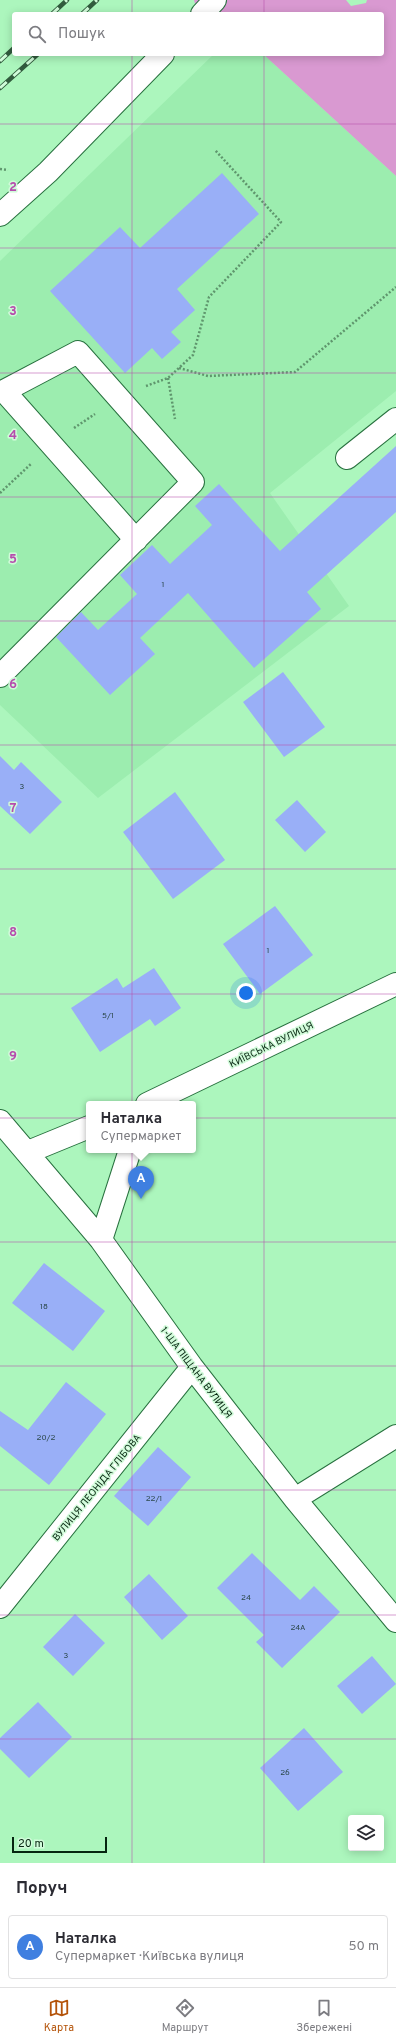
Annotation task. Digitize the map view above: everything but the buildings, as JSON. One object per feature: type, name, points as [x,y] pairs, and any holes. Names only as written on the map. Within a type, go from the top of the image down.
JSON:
[{"type":"street","points":[[204,12],[216,0]]},
{"type":"street","points":[[0,215],[48,172],[161,56]]},
{"type":"street","points":[[0,676],[136,540],[193,482],[78,352],[4,390],[136,540]]},
{"type":"street","points":[[347,458],[396,419]]},
{"type":"street","name":"КИЇВСЬКА ВУЛИЦЯ","points":[[153,1101],[396,984]]},
{"type":"street","name":"1-ША ПІЩАНА ВУЛИЦЯ","points":[[0,1121],[28,1152],[101,1240],[192,1367],[295,1499],[396,1620]]},
{"type":"street","points":[[28,1152],[86,1128]]},
{"type":"street","points":[[101,1240],[129,1153]]},
{"type":"street","name":"ВУЛИЦЯ ЛЕОНІДА ГЛІБОВА","points":[[0,1607],[192,1367]]},
{"type":"street","points":[[295,1499],[396,1436]]},
{"type":"path","points":[[0,493],[52,444],[118,396],[168,378],[193,355],[209,297],[281,222],[215,150]]},
{"type":"path","points":[[179,368],[208,376],[295,372],[396,287]]},
{"type":"shaded area","points":[[194,0],[346,0],[351,6],[366,3],[367,0],[396,0],[396,176],[265,56],[384,56],[384,12],[197,12]]},
{"type":"shaded area","points":[[212,56],[265,56],[396,176],[396,391],[270,493],[349,606],[98,798],[0,705],[0,261]]},
{"type":"railway","points":[[54,12],[67,0]]},
{"type":"railway","points":[[84,12],[97,0]]},
{"type":"railway","points":[[0,61],[12,50]]},
{"type":"railway","points":[[0,88],[36,56]]},
{"type":"place","name":"Наталка","points":[[141,1199]]}]
